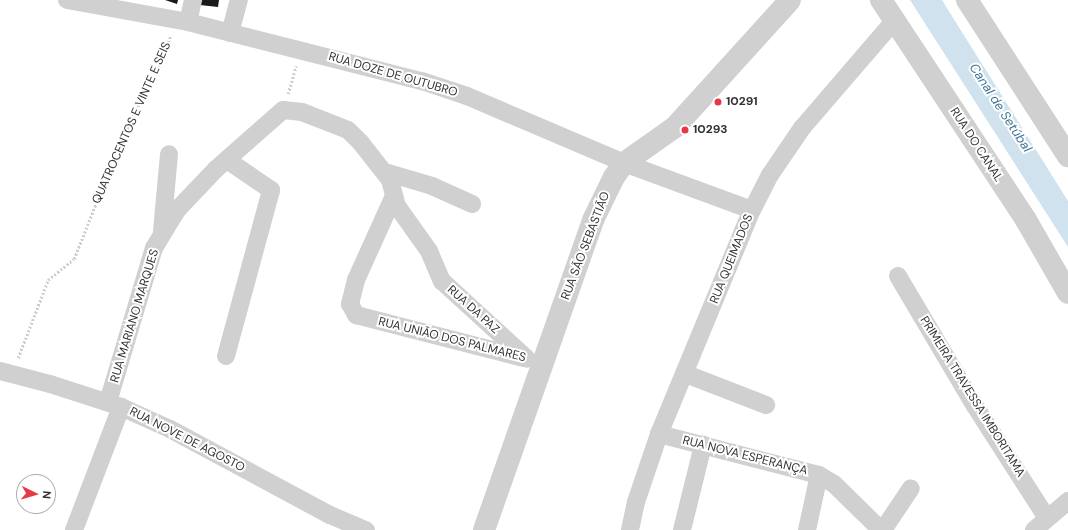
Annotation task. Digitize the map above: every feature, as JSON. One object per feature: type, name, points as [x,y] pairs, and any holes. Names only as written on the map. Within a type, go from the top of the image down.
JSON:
[{"type":"street","name":"RUA DOZE DE OUTUBRO","points":[[66,0],[107,3],[422,81],[468,96],[624,163],[752,210]]},
{"type":"street","points":[[182,21],[193,0]]},
{"type":"street","points":[[230,33],[239,0]]},
{"type":"street","name":"RUA SÃO SEBASTIÃO","points":[[484,530],[534,361],[593,220],[608,189],[624,163],[676,127],[790,0]]},
{"type":"street","name":"RUA DO CANAL","points":[[881,0],[1026,220],[1068,293]]},
{"type":"street","points":[[967,0],[1068,156]]},
{"type":"street","name":"RUA QUEIMADOS","points":[[630,530],[636,502],[659,434],[686,374],[752,210],[770,175],[802,128],[894,21]]},
{"type":"street","name":"RUA DA PAZ","points":[[283,110],[302,112],[348,130],[385,172],[393,188],[394,198],[404,217],[429,251],[442,281],[534,361]]},
{"type":"street","name":"RUA MARIANO MARQUES","points":[[74,530],[115,405],[143,284],[154,248],[178,209],[227,160],[283,110]]},
{"type":"street","points":[[161,236],[169,154]]},
{"type":"street","points":[[226,356],[271,190],[227,160]]},
{"type":"street","points":[[385,172],[432,186],[472,204]]},
{"type":"street","name":"RUA UNIÃO DOS PALMARES","points":[[394,198],[351,297],[352,310],[361,318],[534,361]]},
{"type":"street","name":"PRIMEIRA TRAVESSA IMBORITAMA","points":[[898,276],[976,406],[1047,518]]},
{"type":"street","name":"RUA NOVE DE AGOSTO","points":[[6,373],[115,405],[170,429],[330,515],[366,530]]},
{"type":"street","points":[[686,374],[766,405]]},
{"type":"street","name":"RUA NOVA ESPERANÇA","points":[[659,434],[819,475],[834,484],[882,530]]},
{"type":"street","points":[[682,530],[703,445]]},
{"type":"street","points":[[806,530],[819,475]]},
{"type":"street","points":[[882,530],[911,488]]},
{"type":"street","points":[[1034,530],[1068,501]]},
{"type":"path","name":"QUATROCENTOS E VINTE E SEIS","points":[[6,373],[48,280],[74,259],[132,117],[182,21]]},
{"type":"path","points":[[283,110],[301,50]]},
{"type":"water","name":"Canal de Setúbal","points":[[910,0],[942,0],[1068,201],[1068,247]]},
{"type":"building","points":[[165,0],[178,0],[177,4]]},
{"type":"building","points":[[201,0],[219,0],[218,7],[200,5]]},
{"type":"place","name":"10291","points":[[718,102]]},
{"type":"place","name":"10293","points":[[685,130]]}]
